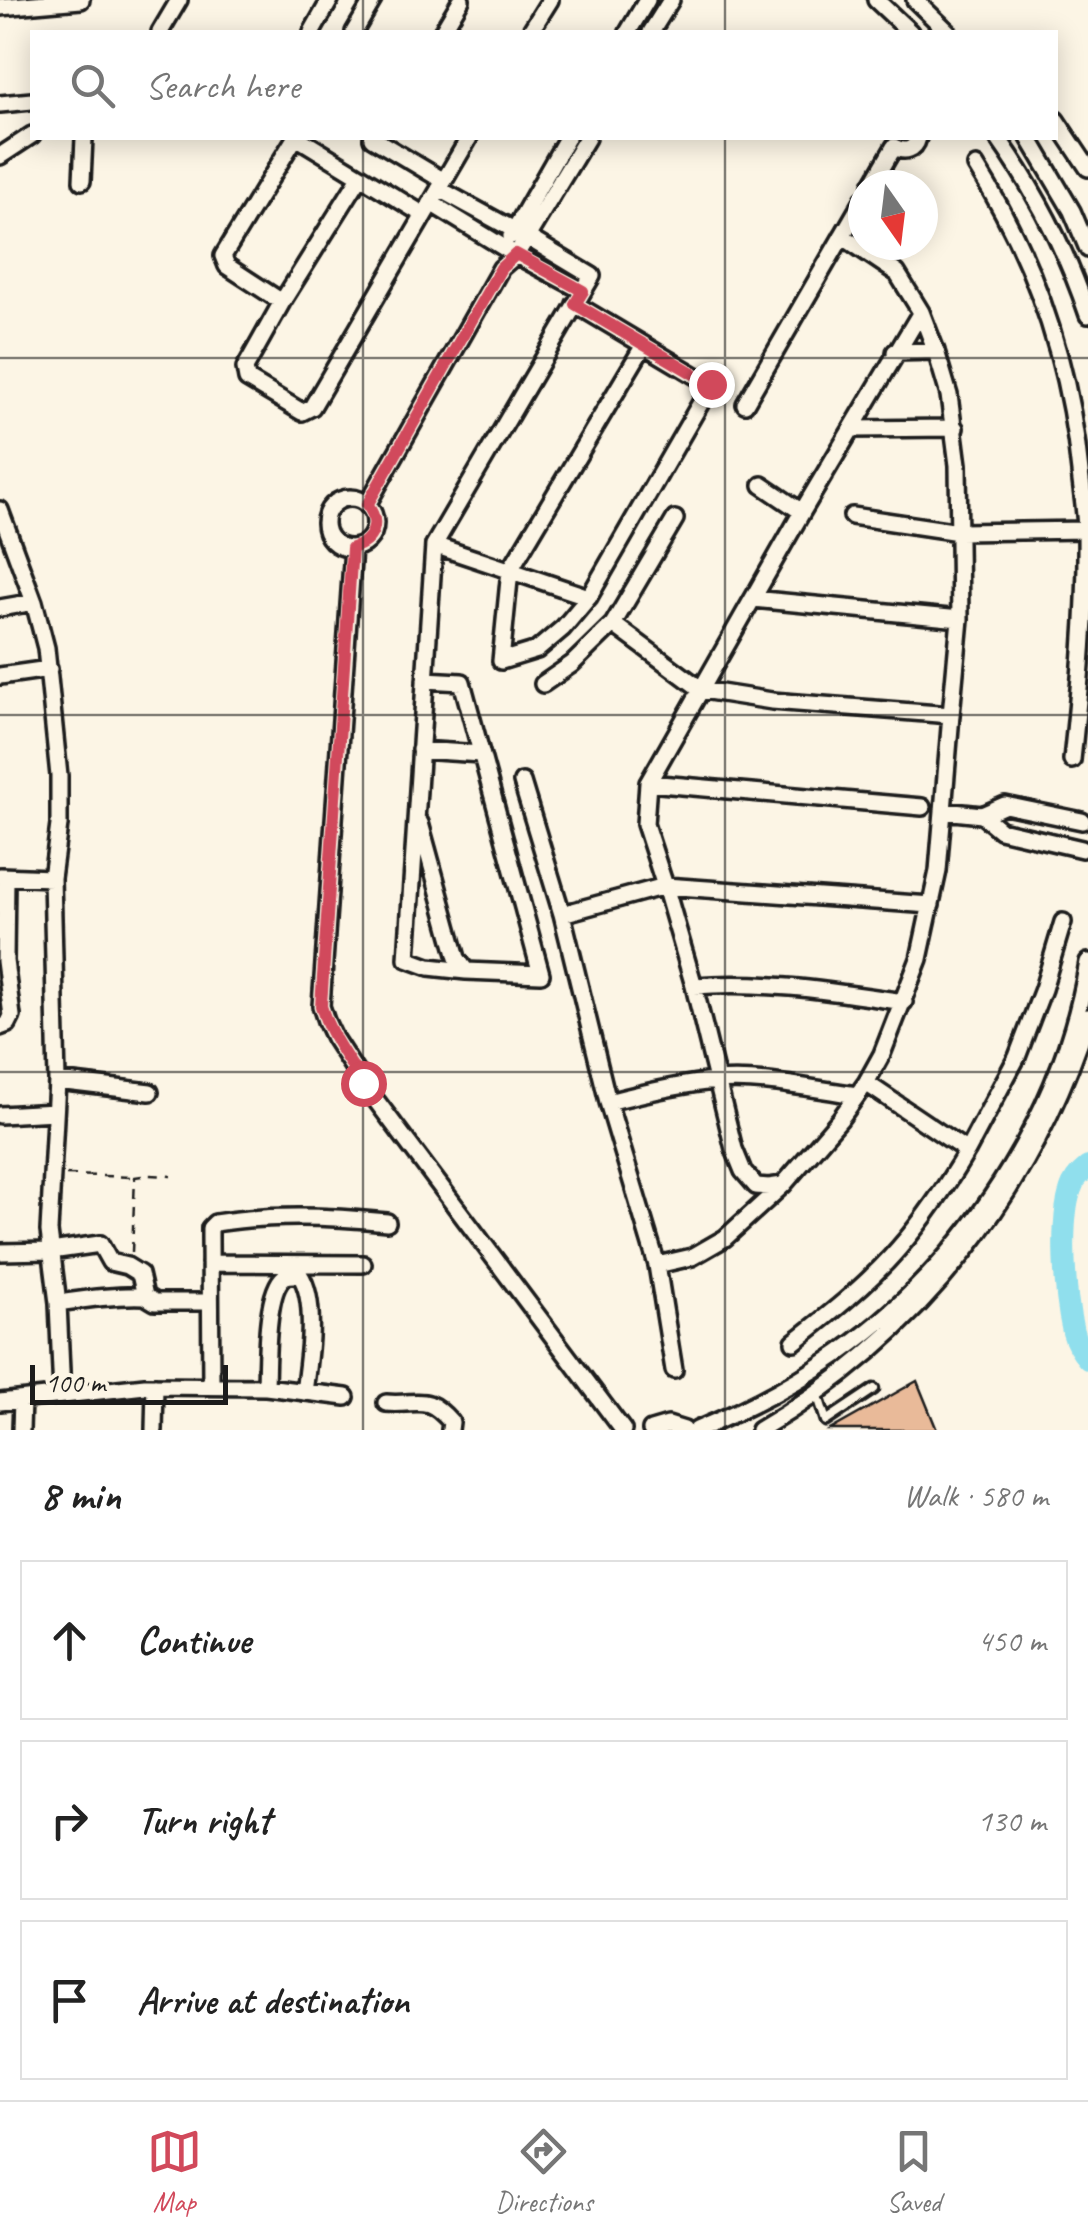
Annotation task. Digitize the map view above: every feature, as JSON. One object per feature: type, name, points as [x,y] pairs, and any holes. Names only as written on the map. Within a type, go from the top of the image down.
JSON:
[{"type":"street","points":[[0,6],[81,0]]},
{"type":"street","points":[[161,30],[180,0]]},
{"type":"street","points":[[313,30],[330,0]]},
{"type":"street","points":[[355,30],[373,0]]},
{"type":"street","points":[[443,30],[460,0]]},
{"type":"street","points":[[531,30],[550,0]]},
{"type":"street","points":[[876,0],[908,30]]},
{"type":"street","points":[[914,0],[946,30]]},
{"type":"street","points":[[629,30],[646,1],[667,6],[652,30]]},
{"type":"street","points":[[0,104],[30,101]]},
{"type":"street","points":[[1058,123],[1088,168]]},
{"type":"street","points":[[0,156],[30,136]]},
{"type":"street","points":[[82,181],[84,140]]},
{"type":"street","points":[[282,302],[227,266],[223,256],[295,140]]},
{"type":"street","points":[[299,140],[360,177],[434,197],[520,234],[592,276],[434,545],[416,808],[407,959],[429,967],[542,974],[462,682],[425,680]]},
{"type":"street","points":[[379,140],[434,197],[644,345],[711,384],[589,597],[563,628],[537,650],[502,660],[510,570],[644,345]]},
{"type":"street","points":[[360,177],[246,368],[247,379],[296,410],[305,412],[312,406],[468,140]]},
{"type":"street","points":[[367,505],[511,251],[566,140]]},
{"type":"street","points":[[520,234],[586,140]]},
{"type":"street","points":[[879,170],[892,142],[901,150],[908,150],[917,140]]},
{"type":"street","points":[[999,140],[1050,224],[1088,315]]},
{"type":"street","points":[[1031,140],[1072,211],[1088,249]]},
{"type":"street","points":[[976,166],[1032,274],[1058,347],[1077,442],[1086,530],[1080,686],[1072,760]]},
{"type":"street","points":[[744,404],[848,226]]},
{"type":"street","points":[[657,1265],[692,1257],[724,1238],[784,1185],[861,1089],[882,1054],[904,1002],[919,959],[938,871],[960,619],[955,428],[936,351],[921,312],[898,272],[842,236]]},
{"type":"street","points":[[753,1212],[749,1180],[734,1149],[694,986],[645,824],[648,784],[921,312]]},
{"type":"street","points":[[895,352],[936,351]]},
{"type":"street","points":[[852,430],[955,428]]},
{"type":"street","points":[[762,485],[802,512]]},
{"type":"street","points":[[348,498],[367,505],[375,519],[367,541],[352,548],[339,545],[329,536],[327,515],[335,504],[348,498]]},
{"type":"street","points":[[0,510],[34,602],[46,648],[59,776],[59,825],[52,878],[57,1082],[49,1231],[58,1302],[62,1394]]},
{"type":"street","points":[[852,516],[959,532],[1086,530]]},
{"type":"street","points":[[543,684],[572,664],[612,624],[675,519]]},
{"type":"street","points":[[434,545],[589,597]]},
{"type":"street","points":[[352,548],[321,1006],[326,1022],[363,1083],[623,1430]]},
{"type":"street","points":[[753,599],[960,619]]},
{"type":"street","points":[[0,608],[34,602]]},
{"type":"street","points":[[612,624],[702,690],[772,701],[950,715]]},
{"type":"street","points":[[0,676],[49,670]]},
{"type":"street","points":[[420,750],[482,754]]},
{"type":"street","points":[[522,782],[562,914],[608,1102],[657,1265],[674,1370]]},
{"type":"street","points":[[648,784],[922,807]]},
{"type":"street","points":[[944,811],[982,814],[1005,805],[1085,818],[1079,835],[1085,852]]},
{"type":"street","points":[[416,808],[457,958],[466,970]]},
{"type":"street","points":[[982,814],[1000,830],[1085,852]]},
{"type":"street","points":[[0,1027],[8,1024],[12,1016],[3,964],[3,877],[52,878]]},
{"type":"street","points":[[562,914],[665,886],[931,905]]},
{"type":"street","points":[[794,1342],[850,1296],[899,1248],[944,1188],[1016,1057],[1063,922]]},
{"type":"street","points":[[697,1430],[793,1384],[841,1352],[927,1277],[964,1234],[1007,1172],[1051,1087],[1070,1034],[1088,962]]},
{"type":"street","points":[[694,986],[804,988],[904,1002]]},
{"type":"street","points":[[759,1430],[817,1393],[873,1349],[912,1312],[971,1245],[1012,1187],[1046,1124],[1088,1017]]},
{"type":"street","points":[[608,1102],[716,1081],[861,1089],[966,1151]]},
{"type":"street","points":[[57,1082],[150,1092]]},
{"type":"street","points":[[0,1115],[55,1112]]},
{"type":"street","points":[[749,1180],[756,1186],[784,1185]]},
{"type":"street","points":[[211,1385],[210,1228],[214,1224],[290,1218],[387,1222]]},
{"type":"street","points":[[0,1252],[100,1244],[110,1262],[140,1274],[144,1296]]},
{"type":"street","points":[[210,1263],[363,1264]]},
{"type":"street","points":[[266,1387],[267,1329],[274,1300],[282,1279],[300,1275],[310,1335],[304,1392]]},
{"type":"street","points":[[58,1302],[114,1295],[144,1296],[155,1302],[210,1302]]},
{"type":"street","points":[[0,1402],[156,1386],[211,1385],[346,1397]]},
{"type":"street","points":[[154,1430],[156,1386]]},
{"type":"street","points":[[21,1430],[22,1400]]},
{"type":"street","points":[[386,1403],[423,1401],[439,1408],[451,1422],[450,1430]]},
{"type":"street","points":[[650,1430],[668,1425],[684,1430]]},
{"type":"lane","points":[[816,1430],[874,1389]]},
{"type":"lane","points":[[817,1393],[826,1421]]},
{"type":"path","points":[[54,1170],[58,1174],[135,1178],[172,1176]]},
{"type":"path","points":[[132,1268],[135,1178]]},
{"type":"building","points":[[917,1381],[937,1430],[830,1430]]},
{"type":"waterway","points":[[1088,1167],[1077,1177],[1068,1198],[1064,1236],[1070,1317],[1076,1340],[1088,1359]]},
{"type":"route","points":[[363,1083],[334,1038],[321,1006],[352,548],[367,541],[375,527],[367,505],[501,268],[516,254],[583,291],[575,304],[711,384]]}]
